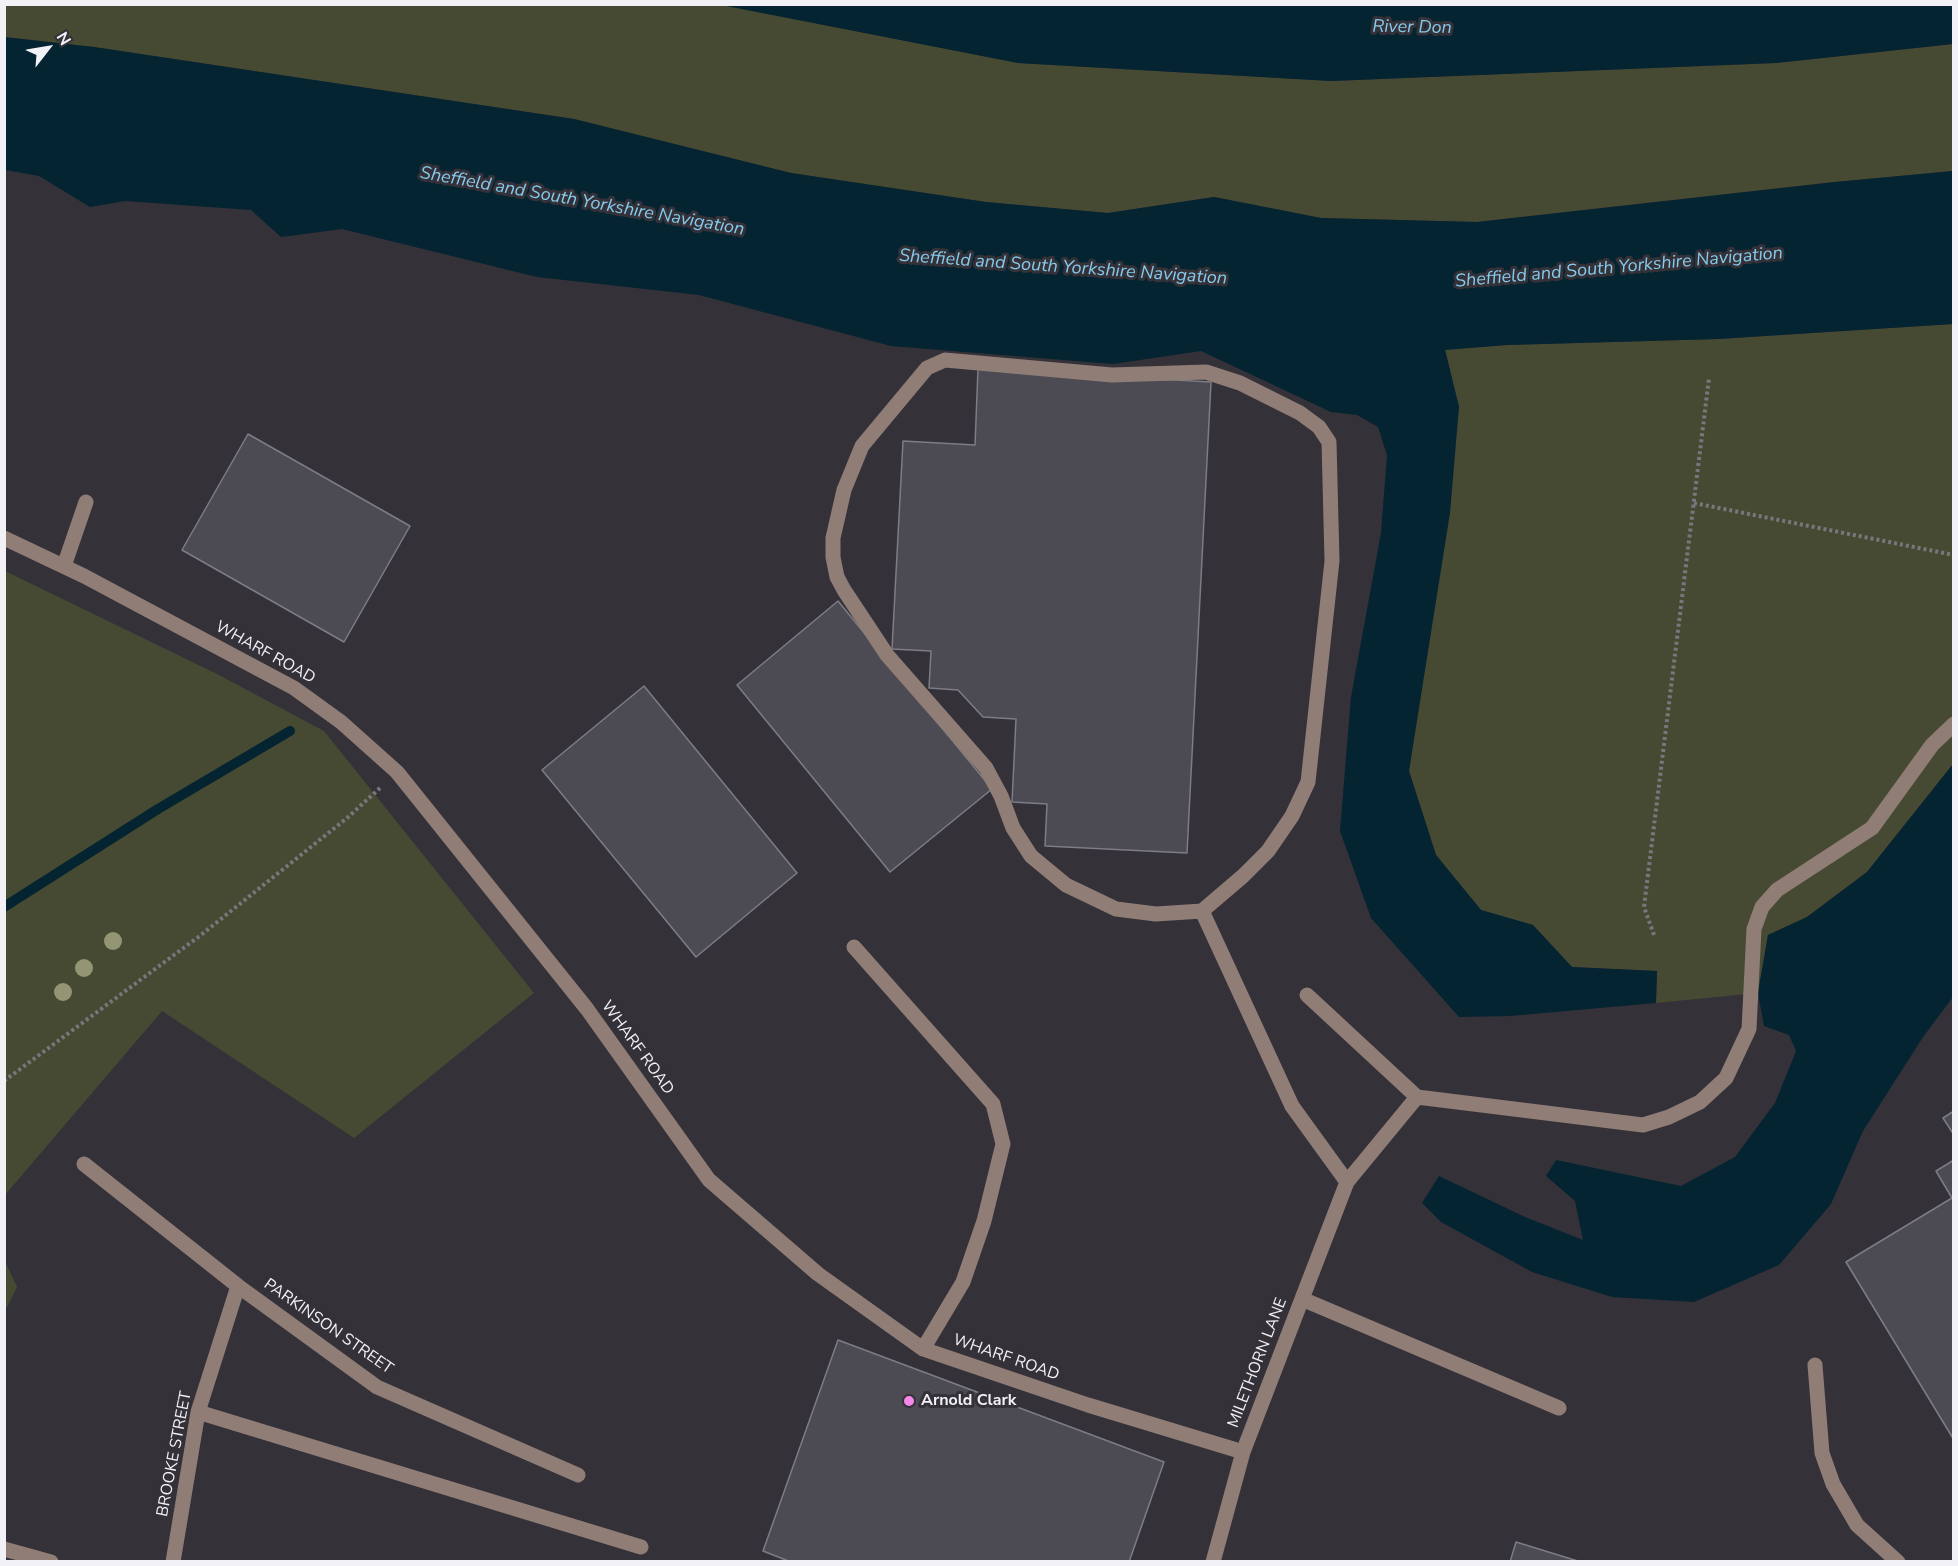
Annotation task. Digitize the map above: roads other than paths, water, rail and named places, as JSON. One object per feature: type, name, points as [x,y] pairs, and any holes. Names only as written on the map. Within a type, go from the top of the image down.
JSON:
[{"type":"street","points":[[945,360],[1112,375],[1206,372],[1240,383],[1300,414],[1319,427],[1329,442],[1332,561],[1308,782],[1292,816],[1268,851],[1202,911],[1156,915],[1116,909],[1066,885],[1031,856],[1014,828],[986,768],[887,655],[837,577],[833,558],[833,538],[844,490],[862,446],[927,368],[945,360]]},
{"type":"street","points":[[64,566],[86,502]]},
{"type":"street","name":"WHARF ROAD","points":[[4,538],[64,566],[294,688],[341,722],[397,772],[587,1009],[709,1180],[818,1274],[922,1349],[1088,1405],[1243,1452]]},
{"type":"street","points":[[1307,995],[1417,1097],[1643,1125],[1669,1118],[1700,1102],[1726,1078],[1749,1029],[1754,929],[1762,907],[1777,890],[1872,828],[1932,745],[1953,724]]},
{"type":"street","points":[[1202,911],[1292,1106],[1347,1182]]},
{"type":"street","points":[[854,947],[993,1104],[1003,1144],[984,1221],[963,1282],[922,1349]]},
{"type":"street","name":"MILETHORN LANE","points":[[1213,1562],[1243,1452],[1347,1182],[1417,1097]]},
{"type":"street","name":"PARKINSON STREET","points":[[84,1164],[238,1286],[377,1387],[578,1474]]},
{"type":"street","name":"BROOKE STREET","points":[[173,1562],[198,1412],[238,1286]]},
{"type":"street","points":[[1302,1299],[1559,1408]]},
{"type":"street","points":[[1815,1365],[1822,1453],[1833,1484],[1857,1526],[1898,1562]]},
{"type":"street","points":[[198,1412],[641,1547]]},
{"type":"street","points":[[4,1549],[51,1562]]},
{"type":"water","name":"River Don","points":[[1953,4],[1953,44],[1776,63],[1331,81],[1018,63],[721,5]]},
{"type":"water","name":"Sheffield and South Yorkshire Navigation","points":[[4,37],[94,47],[574,119],[791,173],[986,202],[1108,213],[1214,197],[1321,218],[1477,222],[1953,171],[1953,324],[1718,339],[1507,345],[1445,350],[1459,407],[1450,513],[1409,771],[1436,855],[1481,910],[1533,925],[1572,967],[1657,971],[1656,1003],[1510,1016],[1459,1017],[1371,918],[1340,831],[1351,697],[1381,533],[1387,455],[1378,427],[1357,415],[1331,412],[1201,351],[1113,364],[891,346],[699,295],[537,277],[342,229],[281,237],[251,210],[125,201],[90,207],[39,176],[5,170]]},
{"type":"water","points":[[1953,764],[1953,997],[1923,1037],[1863,1131],[1831,1204],[1779,1265],[1694,1302],[1612,1297],[1532,1272],[1441,1222],[1422,1203],[1439,1176],[1525,1217],[1583,1240],[1575,1201],[1546,1176],[1556,1160],[1681,1186],[1735,1157],[1775,1103],[1796,1051],[1789,1035],[1764,1026],[1758,993],[1768,935],[1807,917],[1867,872]]},
{"type":"waterway","points":[[4,907],[158,809],[290,731]]},
{"type":"place","name":"Arnold Clark","points":[[909,1401]]}]
